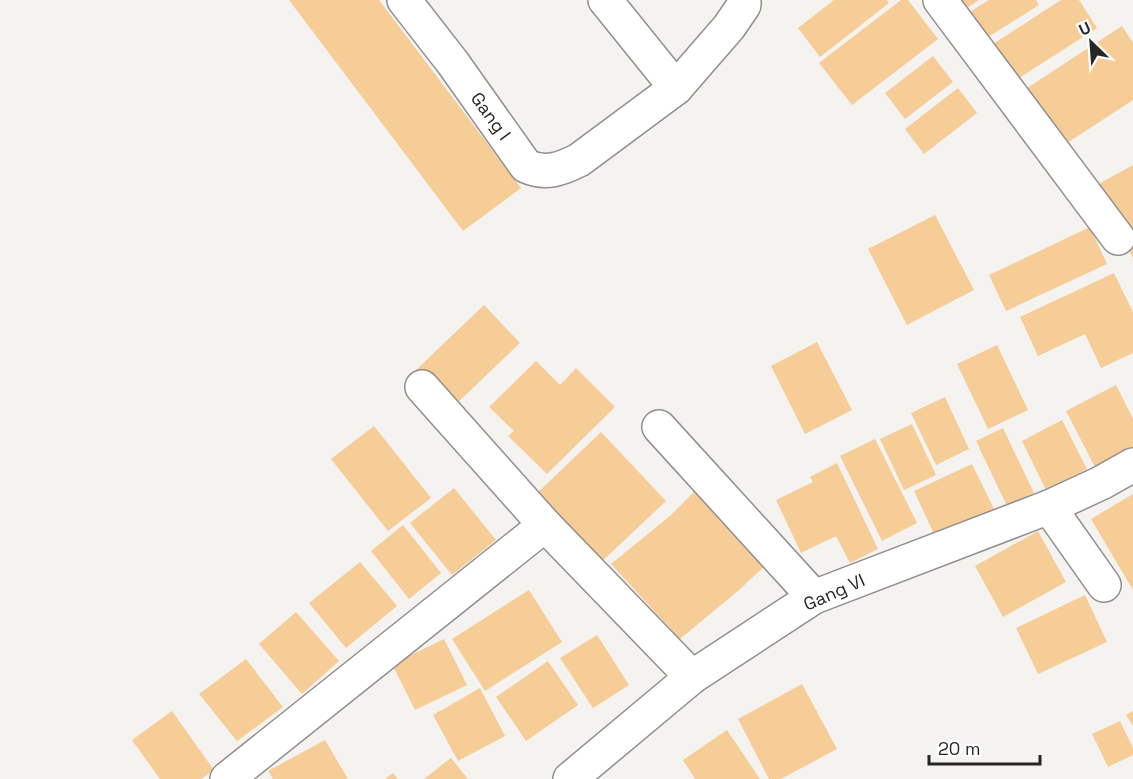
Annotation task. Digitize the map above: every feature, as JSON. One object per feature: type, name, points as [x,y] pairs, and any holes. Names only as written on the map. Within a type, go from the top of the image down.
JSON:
[{"type":"street","name":"Gang I","points":[[404,0],[453,63],[526,166],[539,171],[563,168],[579,160],[676,88]]},
{"type":"street","points":[[605,0],[676,88],[729,27],[744,5],[744,0]]},
{"type":"street","points":[[940,0],[1118,238]]},
{"type":"street","points":[[422,387],[545,525],[692,677]]},
{"type":"street","points":[[659,427],[814,597]]},
{"type":"street","name":"Gang VI","points":[[570,779],[692,677],[814,597],[1049,507],[1133,465]]},
{"type":"street","points":[[1049,507],[1104,585]]},
{"type":"street","points":[[226,779],[545,525]]},
{"type":"building","points":[[289,0],[379,0],[521,188],[463,231]]},
{"type":"building","points":[[834,0],[887,0],[889,3],[820,57],[798,28]]},
{"type":"building","points":[[901,0],[908,0],[938,39],[852,105],[819,63]]},
{"type":"building","points":[[951,0],[979,0],[959,13]]},
{"type":"building","points":[[989,0],[1036,0],[1039,5],[985,39],[968,13]]},
{"type":"building","points":[[1061,0],[1079,0],[1097,28],[1013,82],[990,46]]},
{"type":"building","points":[[1122,26],[1133,43],[1133,100],[1058,149],[1021,92]]},
{"type":"building","points":[[933,56],[953,82],[905,119],[885,93]]},
{"type":"building","points":[[958,88],[977,113],[924,154],[905,129]]},
{"type":"building","points":[[1133,165],[1133,258],[1095,186]]},
{"type":"building","points":[[935,215],[974,290],[907,325],[868,249]]},
{"type":"building","points":[[1090,227],[1107,264],[1006,311],[989,275]]},
{"type":"building","points":[[1114,273],[1133,312],[1133,353],[1101,368],[1085,334],[1038,356],[1020,317]]},
{"type":"building","points":[[484,305],[520,343],[452,408],[416,370]]},
{"type":"building","points":[[817,342],[852,410],[805,434],[771,366]]},
{"type":"building","points":[[997,345],[1028,410],[988,429],[957,364]]},
{"type":"building","points":[[536,361],[560,385],[576,368],[615,407],[547,474],[508,436],[514,431],[489,407]]},
{"type":"building","points":[[1116,385],[1133,419],[1133,453],[1097,471],[1066,411]]},
{"type":"building","points":[[945,397],[969,449],[936,465],[911,413]]},
{"type":"building","points":[[1062,420],[1087,469],[1046,490],[1022,441]]},
{"type":"building","points":[[912,424],[936,475],[904,490],[880,439]]},
{"type":"building","points":[[374,426],[431,498],[388,531],[331,459]]},
{"type":"building","points":[[1003,428],[1034,493],[1007,506],[976,441]]},
{"type":"building","points":[[601,432],[666,501],[597,566],[532,498]]},
{"type":"building","points":[[875,439],[917,523],[882,541],[840,456]]},
{"type":"building","points":[[837,463],[878,549],[850,563],[836,536],[801,553],[776,500],[813,482],[810,477]]},
{"type":"building","points":[[972,464],[995,511],[936,538],[914,491]]},
{"type":"building","points":[[454,488],[496,540],[452,575],[410,523]]},
{"type":"building","points":[[697,489],[767,564],[680,639],[611,564],[671,515]]},
{"type":"building","points":[[1133,494],[1133,590],[1091,519]]},
{"type":"building","points":[[403,525],[441,573],[409,599],[371,551]]},
{"type":"building","points":[[1038,531],[1066,582],[1003,617],[975,566]]},
{"type":"building","points":[[360,562],[397,606],[346,648],[309,603]]},
{"type":"building","points":[[529,590],[562,642],[485,691],[452,639]]},
{"type":"building","points":[[1085,595],[1107,642],[1038,674],[1016,628]]},
{"type":"building","points":[[296,612],[339,661],[302,694],[259,644]]},
{"type":"building","points":[[597,635],[629,685],[593,708],[560,658]]},
{"type":"building","points":[[444,639],[467,685],[415,710],[392,664]]},
{"type":"building","points":[[246,659],[283,707],[237,741],[199,694]]},
{"type":"building","points":[[548,661],[578,705],[526,741],[496,697]]},
{"type":"building","points":[[802,684],[837,749],[781,779],[769,779],[738,719]]},
{"type":"building","points":[[480,688],[505,736],[458,761],[433,715]]},
{"type":"building","points":[[172,711],[214,770],[201,779],[160,779],[132,740]]},
{"type":"building","points":[[1133,711],[1133,726],[1126,715]]},
{"type":"building","points":[[1120,721],[1133,748],[1133,755],[1108,767],[1092,734]]},
{"type":"building","points":[[727,730],[760,779],[695,779],[683,760]]},
{"type":"building","points":[[325,740],[348,779],[273,779],[268,771]]},
{"type":"building","points":[[451,758],[468,779],[424,779]]},
{"type":"building","points":[[393,773],[398,779],[385,779]]}]
